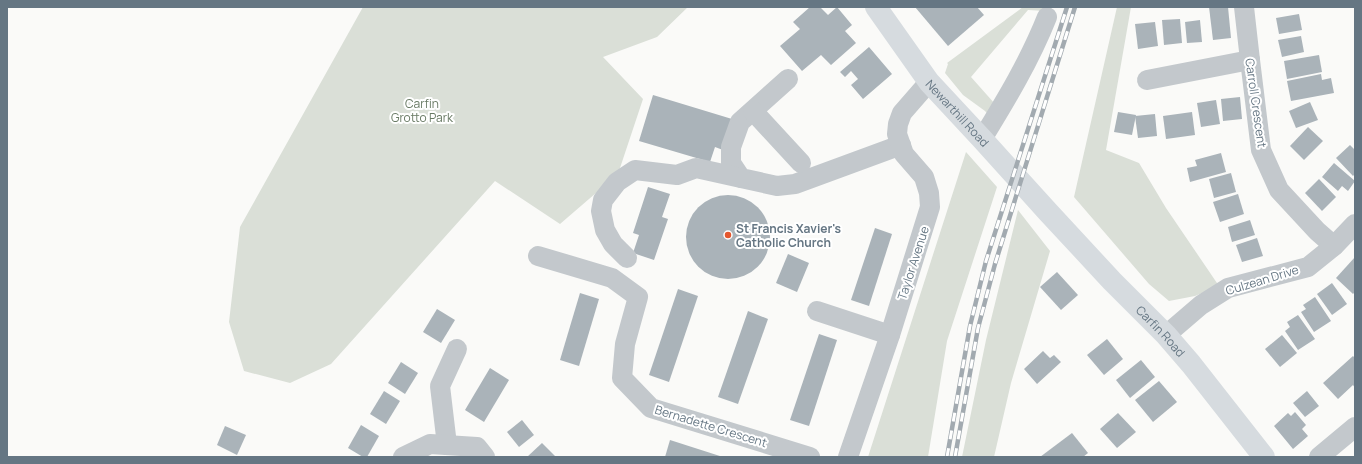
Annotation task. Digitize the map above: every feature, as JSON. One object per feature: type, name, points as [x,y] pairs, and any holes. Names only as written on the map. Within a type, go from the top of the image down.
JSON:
[{"type":"main road","name":"Newarthill Road","points":[[876,7],[929,82],[1048,212]]},
{"type":"main road","name":"Carfin Road","points":[[1048,212],[1112,281],[1166,334],[1264,457]]},
{"type":"street","name":"Carroll Crescent","points":[[1244,7],[1262,150],[1279,190],[1317,231],[1334,246]]},
{"type":"street","points":[[982,139],[1024,66],[1047,17]]},
{"type":"street","points":[[1146,80],[1250,60]]},
{"type":"street","points":[[741,178],[731,163],[731,147],[740,122],[788,79]]},
{"type":"street","name":"Taylor Avenue","points":[[848,457],[928,219],[930,207],[929,193],[924,178],[904,154],[897,134],[898,124],[902,113],[929,82]]},
{"type":"street","points":[[753,111],[801,163]]},
{"type":"street","points":[[627,258],[612,244],[605,230],[602,200],[617,182],[635,170],[677,175],[696,168],[777,186],[795,184],[901,146]]},
{"type":"street","name":"Culzean Drive","points":[[1166,334],[1201,305],[1228,288],[1308,267],[1334,246],[1355,224]]},
{"type":"street","name":"Bernadette Crescent","points":[[538,256],[612,278],[638,297],[625,344],[622,378],[651,408],[810,457]]},
{"type":"street","points":[[817,311],[890,335]]},
{"type":"street","points":[[447,445],[440,386],[457,349]]},
{"type":"street","points":[[1319,457],[1355,427]]},
{"type":"street","points":[[403,457],[430,444],[477,447],[485,457]]},
{"type":"green space","name":"Carfin Grotto Park","points":[[363,7],[688,7],[657,37],[603,57],[643,99],[618,174],[560,224],[495,181],[331,364],[290,383],[244,371],[229,322],[240,227]]},
{"type":"green space","points":[[1023,7],[1047,7],[1045,11],[1028,10],[971,77],[995,104],[992,119],[985,111],[963,95],[945,73],[947,63]]},
{"type":"green space","points":[[1117,7],[1131,7],[1106,150],[1139,163],[1166,208],[1219,286],[1195,296],[1169,301],[1149,284],[1074,197]]},
{"type":"green space","points":[[966,152],[997,187],[947,341],[928,457],[868,457]]},
{"type":"green space","points":[[1018,210],[1050,251],[1011,383],[994,457],[962,457],[986,340]]},
{"type":"building","points":[[810,7],[820,7],[828,15],[837,7],[852,25],[845,31],[856,43],[831,65],[821,55],[802,71],[780,46],[800,29],[793,22]]},
{"type":"building","points":[[915,7],[977,7],[984,15],[948,46]]},
{"type":"building","points":[[1209,7],[1228,7],[1231,38],[1213,40]]},
{"type":"building","points":[[1299,14],[1302,30],[1279,34],[1276,18]]},
{"type":"building","points":[[1180,19],[1182,43],[1164,45],[1162,20]]},
{"type":"building","points":[[1200,20],[1202,42],[1187,43],[1185,22]]},
{"type":"building","points":[[1155,22],[1158,46],[1138,49],[1135,24]]},
{"type":"building","points":[[1301,36],[1304,52],[1282,57],[1278,40]]},
{"type":"building","points":[[869,47],[892,74],[863,99],[851,85],[858,79],[851,71],[845,77],[840,72]]},
{"type":"building","points":[[1319,55],[1322,72],[1287,79],[1284,61]]},
{"type":"building","points":[[1321,74],[1322,80],[1331,78],[1334,93],[1291,101],[1287,81]]},
{"type":"building","points":[[653,95],[732,119],[723,150],[715,147],[710,162],[639,141]]},
{"type":"building","points":[[1240,97],[1242,119],[1223,121],[1221,99]]},
{"type":"building","points":[[1216,100],[1220,124],[1201,127],[1197,103]]},
{"type":"building","points":[[1310,102],[1318,120],[1296,128],[1289,111]]},
{"type":"building","points":[[1118,112],[1136,115],[1132,135],[1114,132]]},
{"type":"building","points":[[1192,112],[1195,135],[1166,139],[1163,116]]},
{"type":"building","points":[[1155,114],[1157,136],[1138,138],[1135,116]]},
{"type":"building","points":[[1308,127],[1323,141],[1304,160],[1290,146]]},
{"type":"building","points":[[1350,145],[1355,150],[1355,174],[1353,176],[1336,158]]},
{"type":"building","points":[[1221,153],[1226,172],[1190,182],[1187,168],[1197,166],[1195,160]]},
{"type":"building","points":[[1334,163],[1355,181],[1348,191],[1342,186],[1338,191],[1322,177]]},
{"type":"building","points":[[1231,173],[1236,192],[1214,198],[1209,179]]},
{"type":"building","points":[[1319,179],[1336,197],[1322,211],[1305,193]]},
{"type":"building","points":[[648,187],[670,194],[662,217],[668,219],[654,260],[633,253],[639,235],[633,233]]},
{"type":"building","points":[[1238,194],[1244,214],[1220,222],[1213,202]]},
{"type":"building","name":"St Francis Xavier's Catholic Church","points":[[728,195],[744,198],[758,207],[767,221],[770,237],[767,253],[758,267],[744,276],[728,279],[712,276],[698,267],[689,253],[686,237],[689,221],[698,207],[712,198]]},
{"type":"building","points":[[1250,220],[1255,235],[1232,242],[1228,227]]},
{"type":"building","points":[[875,228],[892,234],[869,306],[851,300]]},
{"type":"building","points":[[1257,238],[1263,256],[1242,262],[1236,245]]},
{"type":"building","points":[[788,254],[809,263],[797,292],[776,283]]},
{"type":"building","points":[[1355,257],[1355,292],[1353,294],[1336,278]]},
{"type":"building","points":[[1057,272],[1078,295],[1061,310],[1040,287]]},
{"type":"building","points":[[1332,283],[1347,304],[1332,315],[1317,294]]},
{"type":"building","points":[[678,289],[698,296],[669,382],[649,375]]},
{"type":"building","points":[[580,293],[599,299],[579,366],[560,360]]},
{"type":"building","points":[[1315,297],[1331,321],[1314,332],[1301,312],[1306,309],[1303,305]]},
{"type":"building","points":[[437,309],[455,320],[441,343],[423,332]]},
{"type":"building","points":[[748,311],[768,319],[738,404],[718,397]]},
{"type":"building","points":[[1298,315],[1315,339],[1298,350],[1285,331],[1290,327],[1287,322]]},
{"type":"building","points":[[819,334],[837,340],[809,426],[790,420]]},
{"type":"building","points":[[1282,335],[1297,353],[1280,367],[1265,349]]},
{"type":"building","points":[[1107,339],[1123,359],[1104,375],[1087,355]]},
{"type":"building","points":[[1043,351],[1050,358],[1054,355],[1061,362],[1037,384],[1024,369]]},
{"type":"building","points":[[1353,356],[1355,358],[1355,388],[1353,385],[1338,399],[1323,383]]},
{"type":"building","points":[[1141,360],[1155,377],[1130,398],[1116,380]]},
{"type":"building","points":[[401,362],[418,373],[405,394],[388,383]]},
{"type":"building","points":[[490,368],[509,380],[484,422],[465,410]]},
{"type":"building","points":[[1159,381],[1177,402],[1153,422],[1135,400]]},
{"type":"building","points":[[384,391],[400,401],[386,424],[370,414]]},
{"type":"building","points":[[1307,391],[1319,406],[1305,417],[1293,403]]},
{"type":"building","points":[[1295,412],[1306,425],[1302,429],[1308,436],[1293,449],[1274,426],[1288,413],[1291,416]]},
{"type":"building","points":[[1118,413],[1136,432],[1117,448],[1100,429]]},
{"type":"building","points":[[522,420],[534,435],[519,447],[507,432]]},
{"type":"building","points":[[361,425],[379,436],[367,457],[363,457],[348,448]]},
{"type":"building","points":[[225,426],[246,435],[237,455],[217,445]]},
{"type":"building","points":[[1072,433],[1088,453],[1083,457],[1040,457]]},
{"type":"building","points":[[670,440],[723,457],[665,457]]},
{"type":"building","points":[[542,443],[556,457],[527,457]]},
{"type":"railway","points":[[947,457],[970,326],[986,261],[1067,7]]},
{"type":"railway","points":[[955,457],[978,328],[995,264],[1075,7]]},
{"type":"place","name":"St Francis Xavier's Catholic Church","points":[[728,235]]}]
